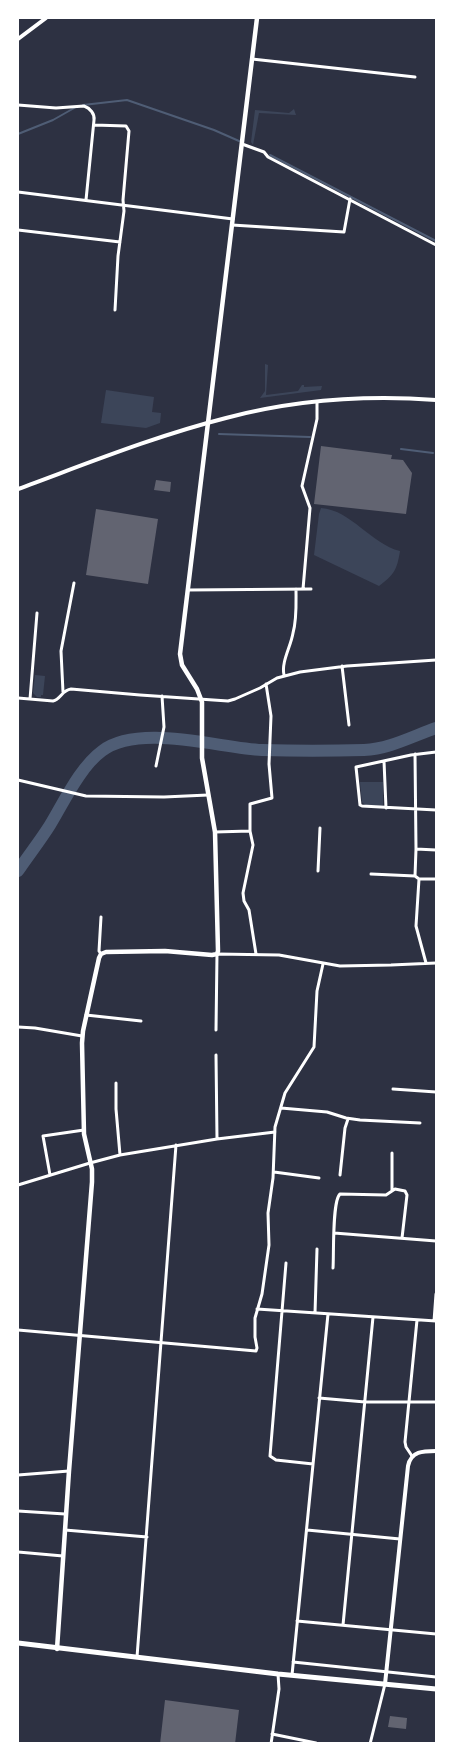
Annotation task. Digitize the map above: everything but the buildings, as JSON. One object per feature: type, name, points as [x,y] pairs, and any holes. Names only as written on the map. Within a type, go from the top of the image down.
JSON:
[{"type":"main road","points":[[57,1649],[64,1530],[92,1190],[90,1163],[86,1150],[84,1130],[82,1036],[86,1015],[101,954],[106,952],[165,951],[217,954],[214,832],[201,750],[202,699],[182,665],[180,658],[257,18]]},
{"type":"main road","points":[[18,1643],[277,1674],[436,1689]]},
{"type":"street","points":[[18,39],[46,18]]},
{"type":"street","points":[[252,59],[415,77]]},
{"type":"street","points":[[18,105],[56,108],[86,106],[94,114],[86,200]]},
{"type":"street","points":[[94,124],[124,126],[128,128],[124,211],[115,310]]},
{"type":"street","points":[[242,144],[264,152],[268,158],[436,245]]},
{"type":"street","points":[[18,192],[232,218]]},
{"type":"street","points":[[232,225],[344,232],[350,199]]},
{"type":"street","points":[[18,230],[120,242]]},
{"type":"street","points":[[18,489],[122,450],[207,423],[260,410],[317,402],[383,399],[436,400]]},
{"type":"street","points":[[303,589],[310,508],[302,486],[317,419],[317,402]]},
{"type":"street","points":[[63,692],[61,651],[74,583]]},
{"type":"street","points":[[284,675],[285,663],[294,630],[296,589]]},
{"type":"street","points":[[188,590],[311,589]]},
{"type":"street","points":[[30,699],[37,613]]},
{"type":"street","points":[[18,698],[56,700],[63,692],[71,689],[231,700],[284,675],[342,666],[436,660]]},
{"type":"street","points":[[342,666],[348,725]]},
{"type":"street","points":[[256,954],[249,910],[244,901],[243,894],[253,845],[250,831],[250,804],[272,798],[269,758],[271,716],[266,684]]},
{"type":"street","points":[[156,766],[163,729],[162,696]]},
{"type":"street","points":[[436,752],[415,754],[356,767],[360,805],[365,807],[436,810]]},
{"type":"street","points":[[415,754],[416,926],[426,963]]},
{"type":"street","points":[[384,761],[386,808]]},
{"type":"street","points":[[18,780],[94,796],[208,795]]},
{"type":"street","points":[[318,871],[320,828]]},
{"type":"street","points":[[214,832],[250,831]]},
{"type":"street","points":[[416,849],[436,850]]},
{"type":"street","points":[[371,874],[436,879]]},
{"type":"street","points":[[101,918],[99,951],[101,954]]},
{"type":"street","points":[[216,1030],[217,954],[290,956],[340,966],[436,963]]},
{"type":"street","points":[[18,1330],[254,1352],[257,1348],[255,1324],[257,1309],[262,1294],[269,1245],[268,1213],[274,1172],[275,1132],[285,1093],[314,1047],[317,991],[323,964]]},
{"type":"street","points":[[86,1015],[141,1021]]},
{"type":"street","points":[[18,1027],[82,1036]]},
{"type":"street","points":[[216,1055],[217,1139]]},
{"type":"street","points":[[116,1083],[120,1156]]},
{"type":"street","points":[[394,1089],[436,1092]]},
{"type":"street","points":[[281,1108],[327,1112],[348,1119],[420,1123]]},
{"type":"street","points":[[340,1175],[345,1128],[348,1119]]},
{"type":"street","points":[[50,1175],[43,1136],[84,1130]]},
{"type":"street","points":[[18,1185],[120,1156],[217,1139],[275,1132]]},
{"type":"street","points":[[137,1657],[176,1146]]},
{"type":"street","points":[[392,1153],[392,1190]]},
{"type":"street","points":[[274,1172],[320,1178]]},
{"type":"street","points":[[333,1268],[336,1200],[338,1194],[386,1194],[395,1189],[403,1190],[407,1194],[402,1238]]},
{"type":"street","points":[[334,1233],[436,1240]]},
{"type":"street","points":[[315,1313],[317,1249]]},
{"type":"street","points":[[286,1264],[270,1456],[276,1460],[313,1464]]},
{"type":"street","points":[[257,1309],[435,1321],[436,1294]]},
{"type":"street","points":[[292,1675],[328,1314]]},
{"type":"street","points":[[343,1625],[373,1317]]},
{"type":"street","points":[[412,1456],[405,1442],[417,1320]]},
{"type":"street","points":[[319,1398],[365,1402],[436,1402]]},
{"type":"street","points":[[370,1744],[387,1672],[408,1466],[412,1456],[417,1453],[436,1451]]},
{"type":"street","points":[[18,1476],[69,1471]]},
{"type":"street","points":[[18,1511],[66,1514]]},
{"type":"street","points":[[64,1530],[147,1537]]},
{"type":"street","points":[[307,1530],[400,1539]]},
{"type":"street","points":[[18,1552],[63,1556]]},
{"type":"street","points":[[297,1620],[436,1634],[436,1629]]},
{"type":"street","points":[[293,1662],[436,1677]]},
{"type":"street","points":[[271,1744],[280,1689],[277,1674]]},
{"type":"street","points":[[272,1734],[316,1743]]},
{"type":"shaded area","points":[[294,109],[296,115],[259,113],[253,145],[251,142],[255,110],[289,113]]},
{"type":"shaded area","points":[[265,364],[268,365],[266,395],[298,391],[302,385],[304,387],[322,386],[321,390],[260,398],[265,391]]},
{"type":"shaded area","points":[[106,390],[154,397],[152,412],[161,413],[160,423],[146,428],[101,423]]},
{"type":"shaded area","points":[[321,508],[332,510],[342,515],[380,542],[400,551],[396,568],[388,579],[379,586],[314,555]]},
{"type":"shaded area","points":[[35,675],[45,676],[43,695],[41,697],[37,697],[33,693]]},
{"type":"shaded area","points":[[360,782],[383,782],[383,805],[365,805],[362,802]]},
{"type":"waterway","points":[[83,105],[127,100],[214,130],[239,141]]},
{"type":"waterway","points":[[18,134],[53,120],[76,107]]},
{"type":"waterway","points":[[270,155],[436,241]]},
{"type":"waterway","points":[[219,434],[310,437]]},
{"type":"waterway","points":[[401,449],[433,453]]},
{"type":"waterway","points":[[18,871],[87,766],[102,751],[118,743],[137,739],[158,738],[180,739],[262,750],[364,750],[392,745],[436,728]]}]
